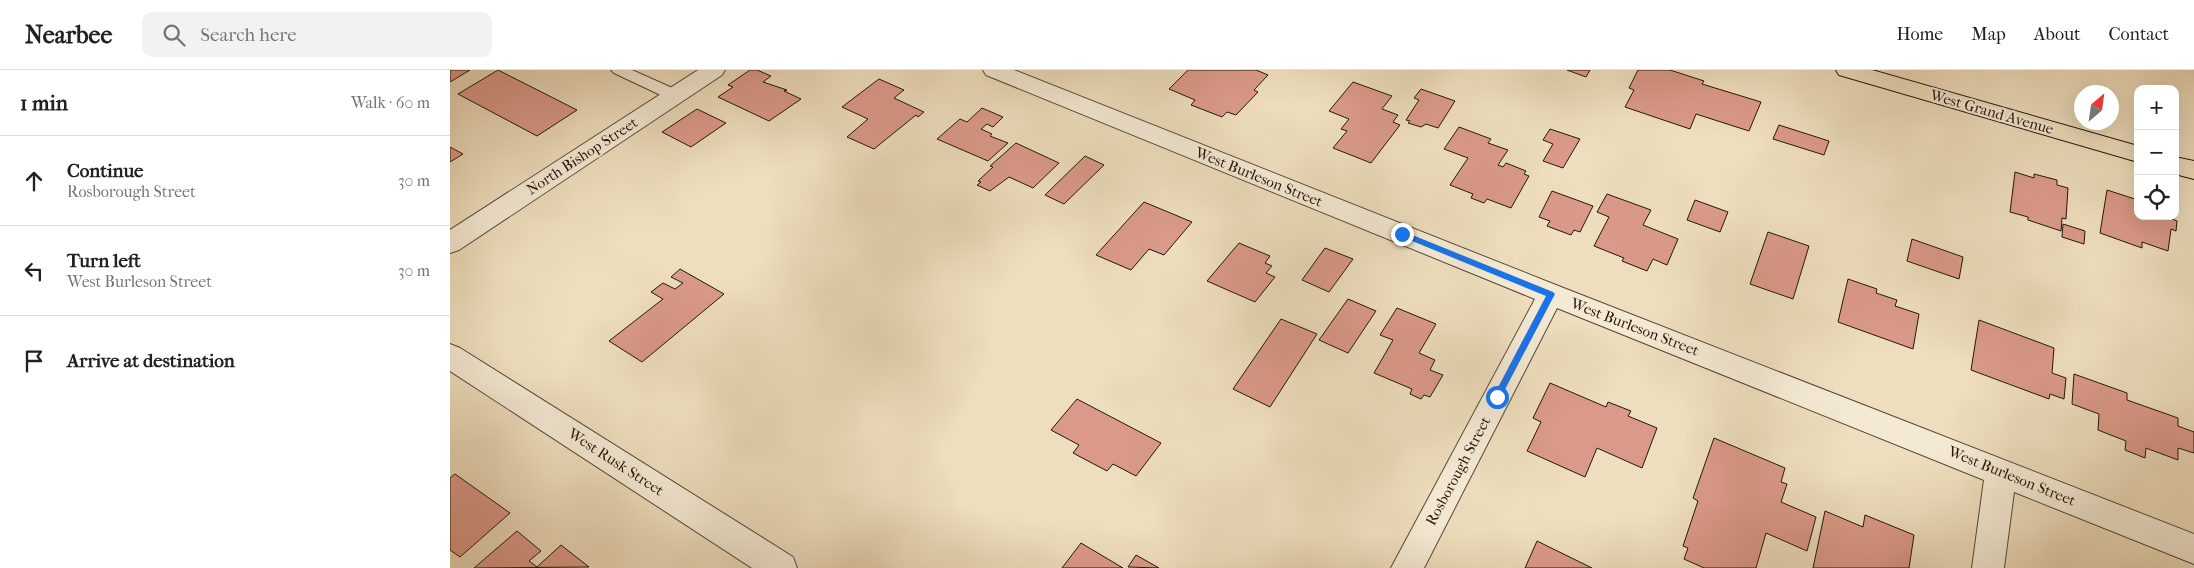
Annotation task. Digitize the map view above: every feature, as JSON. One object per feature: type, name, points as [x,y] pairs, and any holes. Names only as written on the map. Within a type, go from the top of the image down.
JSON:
[{"type":"highway","name":"West Grand Avenue","points":[[1847,70],[2134,153]]},
{"type":"highway","points":[[2179,166],[2194,170]]},
{"type":"street","name":"North Bishop Street","points":[[450,243],[714,70]]},
{"type":"street","name":"West Burleson Street","points":[[994,70],[1551,294],[2194,549]]},
{"type":"street","name":"Rosborough Street","points":[[1407,568],[1551,294]]},
{"type":"street","name":"West Rusk Street","points":[[450,356],[781,568]]},
{"type":"street","points":[[1988,568],[2001,472]]},
{"type":"lane","points":[[619,70],[674,95]]},
{"type":"building","points":[[450,70],[470,70],[450,82]]},
{"type":"building","points":[[498,70],[577,110],[537,136],[458,94]]},
{"type":"building","points":[[750,70],[757,70],[771,76],[763,82],[787,90],[784,91],[801,99],[769,121],[718,97],[733,87],[728,85]]},
{"type":"building","points":[[1188,70],[1256,70],[1268,75],[1254,90],[1258,92],[1236,115],[1227,112],[1222,117],[1191,105],[1195,100],[1169,89]]},
{"type":"building","points":[[1567,70],[1590,70],[1586,77]]},
{"type":"building","points":[[1638,70],[1670,70],[1704,81],[1702,84],[1761,102],[1749,131],[1696,114],[1690,129],[1625,107],[1634,90],[1629,88]]},
{"type":"building","points":[[879,79],[904,90],[894,98],[924,112],[918,117],[916,115],[874,149],[847,137],[868,119],[842,107]]},
{"type":"building","points":[[1353,82],[1392,96],[1382,109],[1398,115],[1393,122],[1400,125],[1371,163],[1333,148],[1347,131],[1341,129],[1349,119],[1329,111]]},
{"type":"building","points":[[1421,89],[1455,101],[1438,128],[1426,124],[1421,127],[1408,123],[1410,121],[1406,120],[1419,100],[1414,98]]},
{"type":"building","points":[[982,108],[1003,117],[993,127],[987,124],[981,129],[992,134],[990,136],[1008,143],[988,161],[937,139],[960,119],[967,122]]},
{"type":"building","points":[[697,109],[726,123],[691,147],[662,132]]},
{"type":"building","points":[[1779,125],[1829,141],[1824,155],[1773,139]]},
{"type":"building","points":[[1459,127],[1491,139],[1488,143],[1508,150],[1498,165],[1503,167],[1506,163],[1526,171],[1524,174],[1529,176],[1511,208],[1487,199],[1484,203],[1471,198],[1473,194],[1450,185],[1468,158],[1444,149]]},
{"type":"building","points":[[1550,129],[1580,139],[1563,168],[1543,161],[1553,144],[1543,140]]},
{"type":"building","points":[[1016,143],[1059,163],[1033,188],[1009,177],[990,191],[977,185],[981,182],[978,181],[993,167],[990,166]]},
{"type":"building","points":[[450,147],[463,154],[450,162]]},
{"type":"building","points":[[1085,156],[1104,165],[1064,204],[1045,195]]},
{"type":"building","points":[[2015,172],[2034,178],[2034,174],[2057,180],[2057,185],[2068,188],[2066,219],[2062,218],[2061,231],[2028,220],[2028,217],[2010,212]]},
{"type":"building","points":[[2107,190],[2134,199],[2134,220],[2177,221],[2176,231],[2171,229],[2168,251],[2142,242],[2142,248],[2100,233]]},
{"type":"building","points":[[1552,191],[1593,206],[1580,232],[1574,230],[1571,235],[1547,226],[1550,221],[1539,217]]},
{"type":"building","points":[[1607,194],[1651,210],[1643,225],[1678,239],[1667,265],[1653,259],[1647,271],[1622,261],[1624,258],[1594,246],[1609,217],[1597,212]]},
{"type":"building","points":[[1695,200],[1728,212],[1720,232],[1687,220]]},
{"type":"building","points":[[1144,202],[1192,222],[1164,255],[1149,249],[1131,270],[1096,255]]},
{"type":"building","points":[[2063,224],[2085,231],[2084,244],[2062,237]]},
{"type":"building","points":[[1768,232],[1809,246],[1793,299],[1750,284]]},
{"type":"building","points":[[1912,239],[1963,257],[1959,279],[1907,261]]},
{"type":"building","points":[[1239,243],[1270,256],[1265,263],[1272,266],[1266,273],[1275,277],[1255,302],[1207,281]]},
{"type":"building","points":[[1325,248],[1353,259],[1329,292],[1302,280]]},
{"type":"building","points":[[680,269],[724,294],[642,362],[609,341],[663,299],[651,292],[663,283],[675,289],[683,283],[671,277]]},
{"type":"building","points":[[1848,279],[1877,289],[1876,293],[1897,300],[1895,306],[1919,314],[1913,349],[1838,322]]},
{"type":"building","points":[[1348,299],[1376,311],[1348,353],[1319,340]]},
{"type":"building","points":[[1397,308],[1436,324],[1419,353],[1435,360],[1430,370],[1443,375],[1430,397],[1424,395],[1421,399],[1410,394],[1412,389],[1374,373],[1393,340],[1380,335]]},
{"type":"building","points":[[1281,319],[1317,334],[1270,407],[1233,389]]},
{"type":"building","points":[[1979,320],[2054,348],[2052,373],[2066,378],[2064,399],[2050,394],[2049,399],[1971,370]]},
{"type":"building","points":[[2074,374],[2127,393],[2127,400],[2178,418],[2178,426],[2194,432],[2194,453],[2178,448],[2178,460],[2146,448],[2145,458],[2125,450],[2126,441],[2098,430],[2099,414],[2072,404]]},
{"type":"building","points":[[1550,383],[1606,407],[1608,402],[1631,411],[1628,416],[1657,428],[1642,468],[1597,448],[1585,477],[1527,451],[1541,422],[1533,418]]},
{"type":"building","points":[[1077,399],[1161,443],[1136,476],[1113,464],[1107,471],[1073,453],[1079,445],[1051,430]]},
{"type":"building","points":[[1714,438],[1785,468],[1781,482],[1787,484],[1781,502],[1816,517],[1807,551],[1766,533],[1756,568],[1704,568],[1684,559],[1688,548],[1683,546],[1698,501],[1693,498]]},
{"type":"building","points":[[455,474],[510,513],[460,557],[450,550],[450,478]]},
{"type":"building","points":[[1825,511],[1863,527],[1865,515],[1914,535],[1909,568],[1813,568]]},
{"type":"building","points":[[517,531],[541,551],[529,561],[537,567],[561,545],[589,567],[474,568]]},
{"type":"building","points":[[1537,541],[1592,568],[1525,568]]},
{"type":"building","points":[[1081,543],[1123,568],[1062,568]]},
{"type":"building","points":[[1136,555],[1159,568],[1128,567]]},
{"type":"route","points":[[1402,234],[1551,294],[1497,397]]}]
